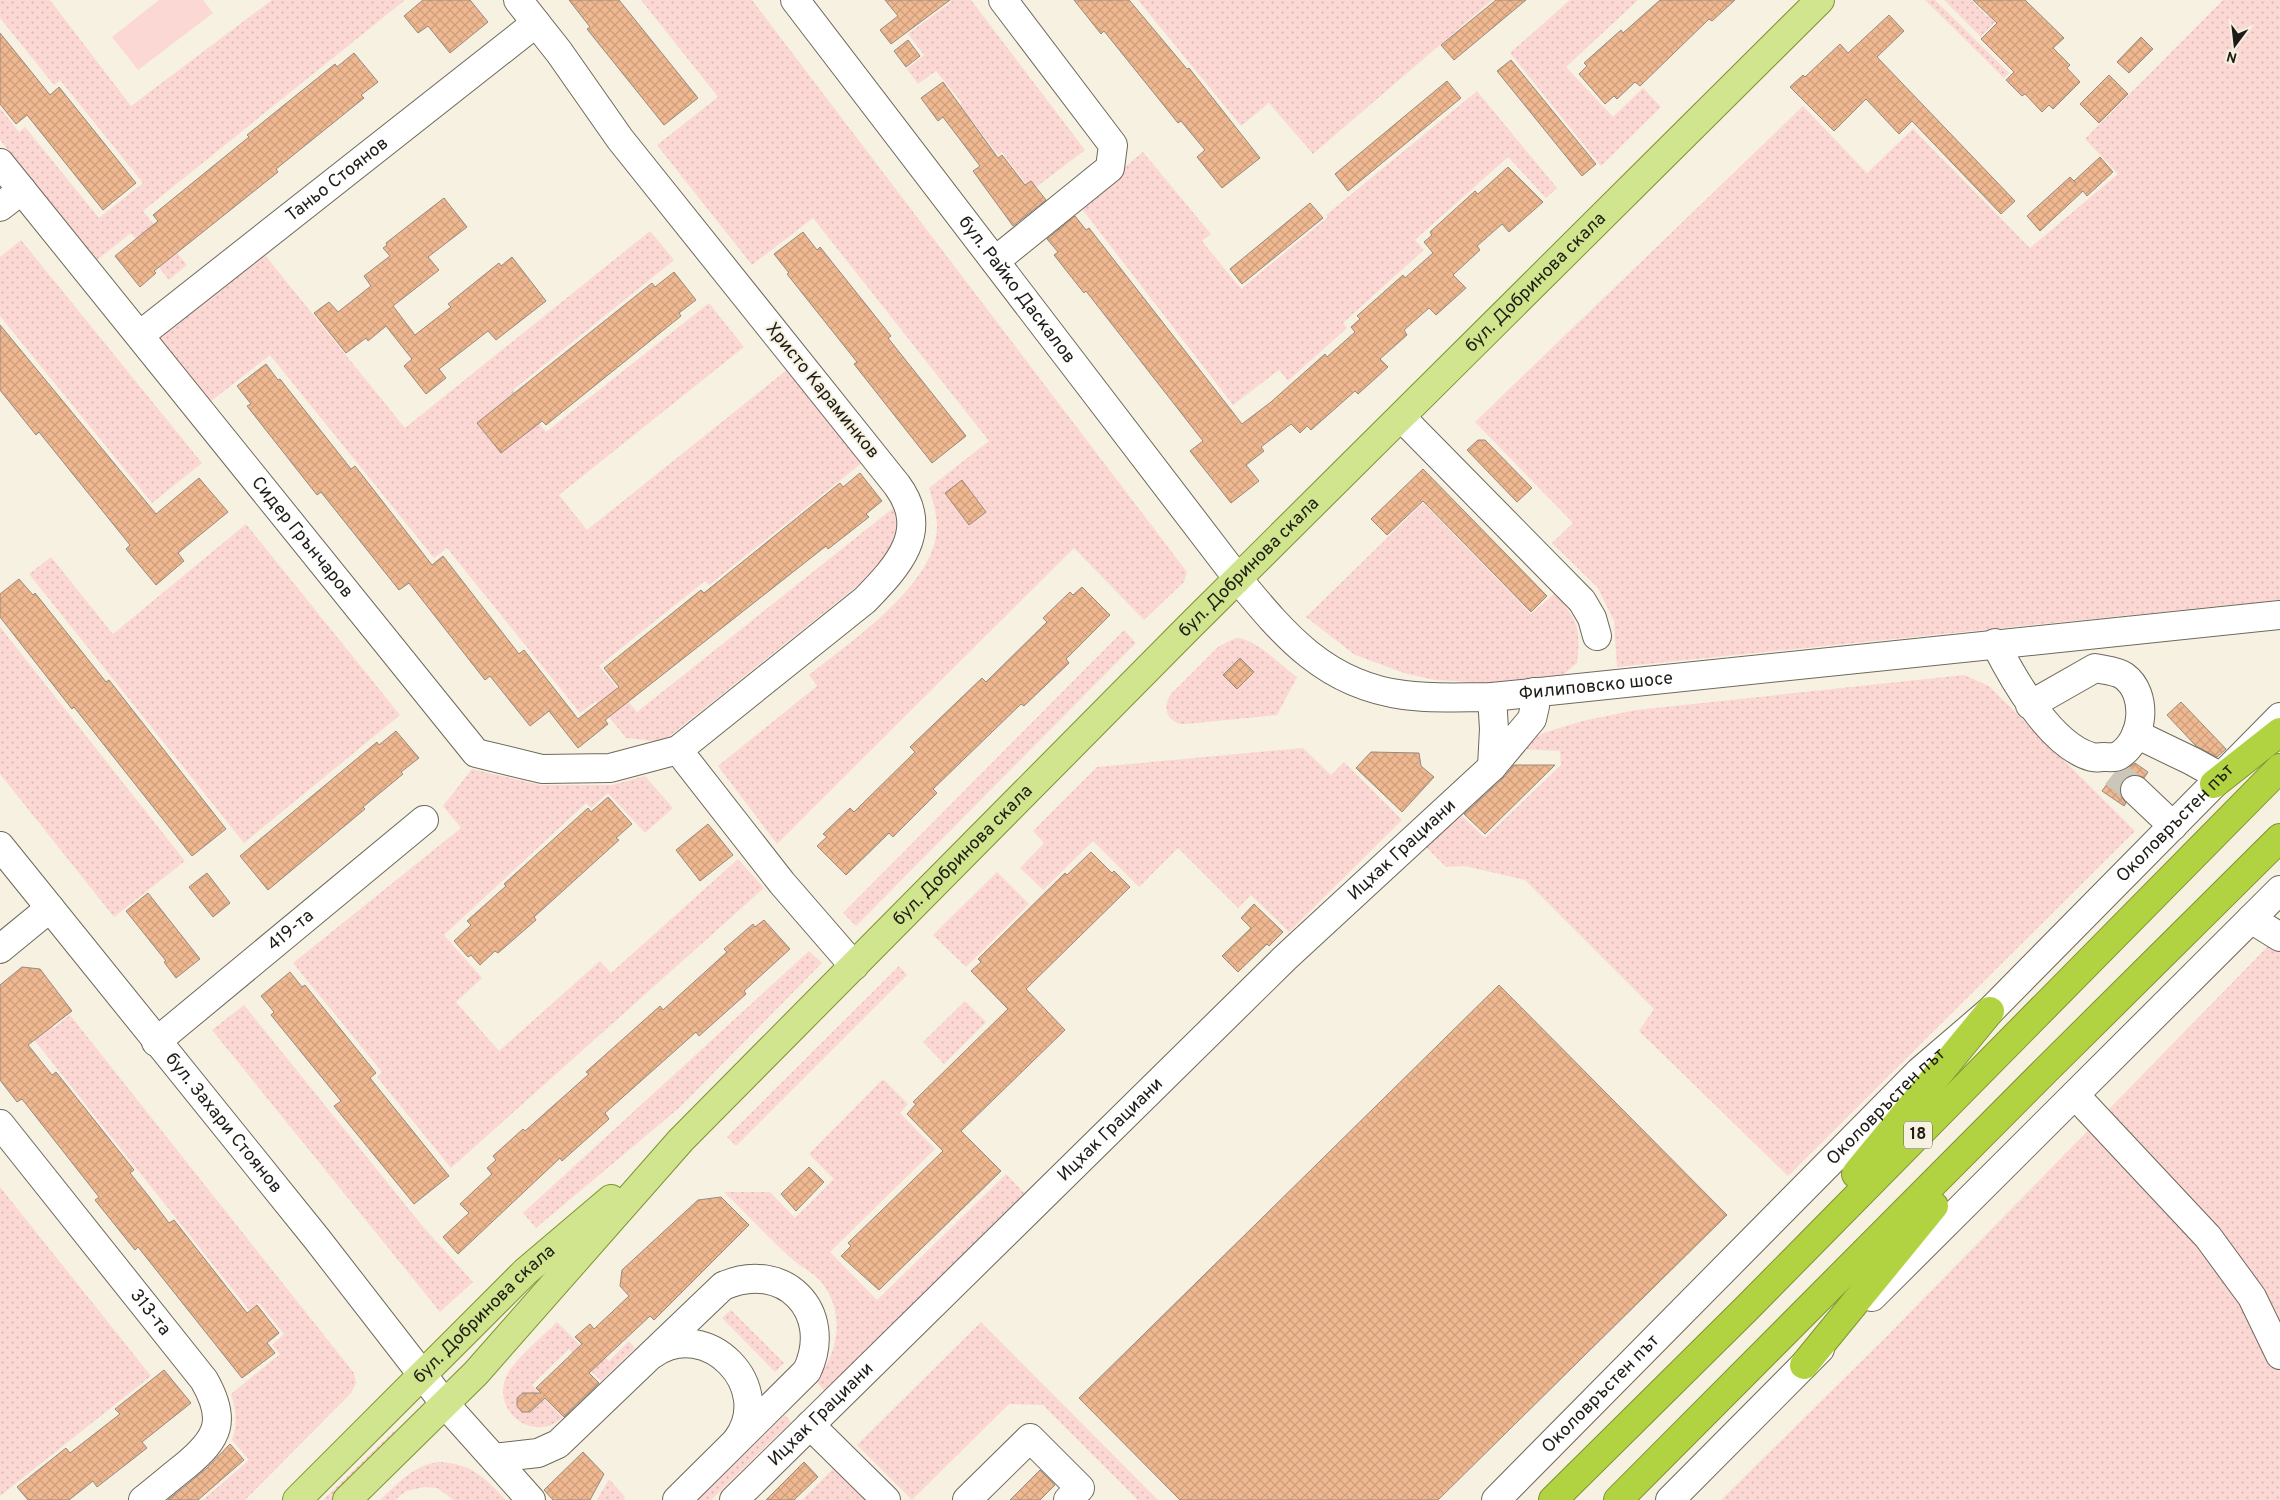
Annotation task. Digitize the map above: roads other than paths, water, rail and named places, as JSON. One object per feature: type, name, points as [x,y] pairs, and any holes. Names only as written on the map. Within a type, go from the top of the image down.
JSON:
[{"type":"highway","points":[[2217,781],[2280,732]]},
{"type":"highway","name":"Околовръстен път","points":[[1553,1500],[1745,1310],[2280,768]]},
{"type":"highway","points":[[1618,1500],[2280,838]]},
{"type":"highway","points":[[1745,1310],[1990,1011]]},
{"type":"highway","points":[[1804,1365],[2045,1071]]},
{"type":"main road","name":"бул. Добринова скала","points":[[347,1500],[476,1373],[681,1140],[1238,578],[1402,418],[1820,0]]},
{"type":"main road","name":"бул. Добринова скала","points":[[297,1500],[525,1272],[681,1140]]},
{"type":"street","name":"Христо Караминков","points":[[518,0],[620,138],[897,485],[907,499],[912,515],[912,532],[905,548],[880,584],[865,600],[678,750]]},
{"type":"street","name":"бул. Райко Даскалов","points":[[795,0],[1238,578]]},
{"type":"street","points":[[995,261],[1110,168],[1113,145],[1003,0]]},
{"type":"street","name":"Таньо Стоянов","points":[[140,335],[536,23]]},
{"type":"street","name":"Сидер Грънчаров","points":[[0,163],[476,752],[542,769],[610,768],[678,750]]},
{"type":"street","points":[[0,207],[22,190]]},
{"type":"street","points":[[1402,418],[1582,601],[1592,618],[1597,636]]},
{"type":"street","name":"Филиповско шосе","points":[[1238,578],[1272,619],[1316,661],[1348,680],[1404,695],[1432,698],[1492,697],[2268,616]]},
{"type":"street","points":[[1996,643],[2030,705],[2064,742],[2107,765],[2131,745],[2139,729],[2140,709],[2138,694],[2124,676],[2094,668],[2030,705]]},
{"type":"street","name":"Ицхак Грациани","points":[[734,1500],[1278,965],[1492,767],[1532,719],[1535,706],[1534,692]]},
{"type":"street","points":[[1492,697],[1494,729],[1492,767]]},
{"type":"street","name":"Околовръстен път","points":[[1496,1500],[1919,1072],[1990,1011],[2280,717]]},
{"type":"street","points":[[2136,734],[2192,761],[2217,781]]},
{"type":"street","points":[[678,750],[782,883],[854,966]]},
{"type":"street","points":[[2136,790],[2173,826]]},
{"type":"street","name":"419-та","points":[[156,1042],[424,820]]},
{"type":"street","name":"бул. Захари Стоянов","points":[[0,846],[156,1042],[317,1239],[445,1404],[531,1500]]},
{"type":"street","points":[[1670,1500],[2280,890]]},
{"type":"street","points":[[0,949],[50,908]]},
{"type":"street","points":[[2251,919],[2280,937]]},
{"type":"street","points":[[2075,1095],[2208,1237],[2252,1297],[2280,1355]]},
{"type":"street","name":"313-та","points":[[0,1124],[204,1380],[214,1397],[217,1413],[216,1428],[211,1441],[202,1452],[144,1500]]},
{"type":"street","points":[[494,1458],[538,1453],[558,1444],[711,1295],[723,1286],[737,1280],[751,1278],[773,1281],[792,1291],[811,1314],[815,1328],[816,1343],[813,1358],[807,1371],[677,1500]]},
{"type":"street","points":[[644,1361],[656,1352],[669,1346],[698,1344],[713,1349],[736,1367],[745,1387],[748,1409],[745,1424],[739,1437],[730,1449]]},
{"type":"street","points":[[810,1425],[886,1500]]},
{"type":"street","points":[[967,1500],[1030,1438],[1080,1496]]},
{"type":"tunnel","points":[[2114,773],[2135,790]]}]
